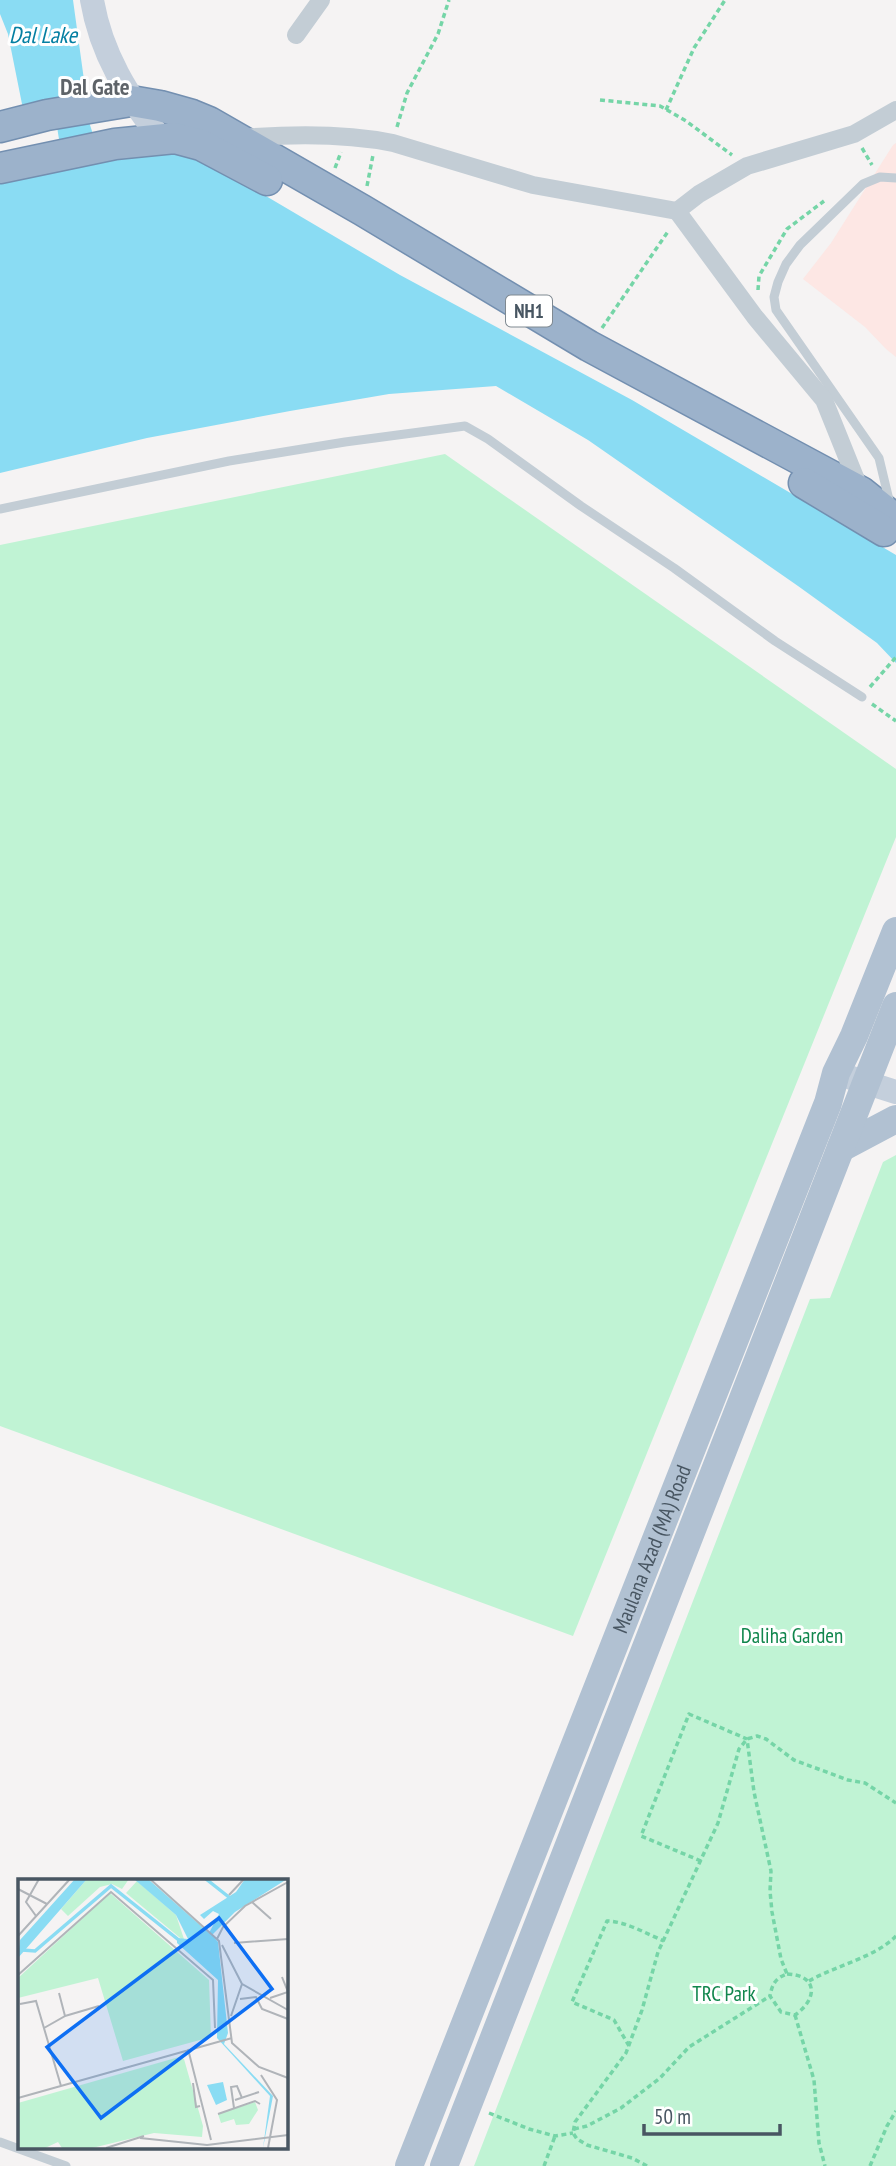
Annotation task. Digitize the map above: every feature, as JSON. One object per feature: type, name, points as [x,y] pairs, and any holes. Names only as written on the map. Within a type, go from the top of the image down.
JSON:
[{"type":"highway","name":"NH1","points":[[0,127],[47,115],[131,101],[160,106],[209,122],[895,526]]},
{"type":"highway","name":"NH1","points":[[0,168],[115,144],[160,138],[187,139],[237,163],[435,273],[580,362],[777,456],[861,492],[895,526]]},
{"type":"main road","points":[[92,0],[105,48],[131,101],[160,138]]},
{"type":"main road","name":"Maulana Azad (MA) Road","points":[[444,2166],[841,1148],[877,1044],[896,931]]},
{"type":"main road","name":"Maulana Azad (MA) Road","points":[[409,2166],[828,1103],[836,1073],[877,1044],[896,1006]]},
{"type":"main road","points":[[836,1073],[896,1092]]},
{"type":"main road","points":[[841,1148],[896,1119]]},
{"type":"street","points":[[296,35],[321,0]]},
{"type":"street","points":[[677,211],[699,194],[747,166],[854,134],[896,110]]},
{"type":"street","points":[[236,138],[346,137],[384,141],[533,185],[677,211],[755,317],[824,400],[861,492]]},
{"type":"lane","points":[[895,526],[879,458],[776,310],[774,297],[786,264],[800,245],[863,184],[880,177],[896,178]]},
{"type":"lane","points":[[0,509],[229,461],[464,426],[488,439],[775,640],[862,697]]},
{"type":"lane","points":[[0,2142],[66,2166]]},
{"type":"path","points":[[362,210],[384,141],[438,34],[450,0]]},
{"type":"path","points":[[666,110],[694,48],[725,0]]},
{"type":"path","points":[[600,100],[660,106],[686,121],[747,166]]},
{"type":"path","points":[[854,134],[872,165]]},
{"type":"path","points":[[327,190],[346,137]]},
{"type":"path","points":[[788,229],[830,197]]},
{"type":"path","points":[[589,346],[653,256],[672,225],[677,211]]},
{"type":"path","points":[[876,680],[896,657]]},
{"type":"path","points":[[862,697],[896,721]]},
{"type":"path","points":[[701,1861],[641,1836],[688,1714],[747,1740]]},
{"type":"path","points":[[647,2166],[632,2158],[587,2145],[576,2139],[575,2122],[626,2053],[658,1952],[718,1823],[739,1749],[747,1740],[757,1736],[766,1739],[794,1760],[848,1780],[865,1783],[896,1803]]},
{"type":"path","points":[[747,1740],[754,1792],[771,1871],[769,1891],[772,1912],[787,1974]]},
{"type":"path","points":[[629,2046],[614,2020],[572,2002],[607,1921],[632,1927],[664,1941]]},
{"type":"path","points":[[809,1982],[827,1971],[880,1949],[896,1936]]},
{"type":"path","points":[[787,1974],[796,1974],[809,1982],[812,1989],[811,1997],[795,2015],[780,2012],[770,1996],[778,1977],[787,1974]]},
{"type":"path","points":[[468,2105],[529,2129],[555,2136],[574,2131],[621,2108],[660,2078],[689,2047],[770,1996]]},
{"type":"path","points":[[795,2015],[814,2080],[819,2143],[825,2166]]},
{"type":"path","points":[[870,2166],[896,2111]]},
{"type":"path","points":[[544,2166],[555,2136]]},
{"type":"shaded area","points":[[896,143],[896,357],[865,327],[803,279],[831,243]]},
{"type":"green space","points":[[445,454],[896,769],[896,837],[573,1636],[0,1426],[0,545]]},
{"type":"green space","name":"TRC Park","points":[[896,1155],[896,2166],[474,2166],[810,1299],[830,1298],[883,1162]]},
{"type":"water","name":"Dal Lake","points":[[0,0],[73,0],[84,80],[80,94],[100,156],[187,153],[225,172],[400,275],[632,400],[896,555],[896,663],[877,643],[588,440],[496,386],[389,394],[290,411],[147,438],[0,473],[0,182],[63,164],[53,102],[23,109],[8,34],[0,14]]},
{"type":"district","name":"Dal Gate","points":[[95,87]]},
{"type":"park label","name":"Daliha Garden","points":[[792,1636]]}]
